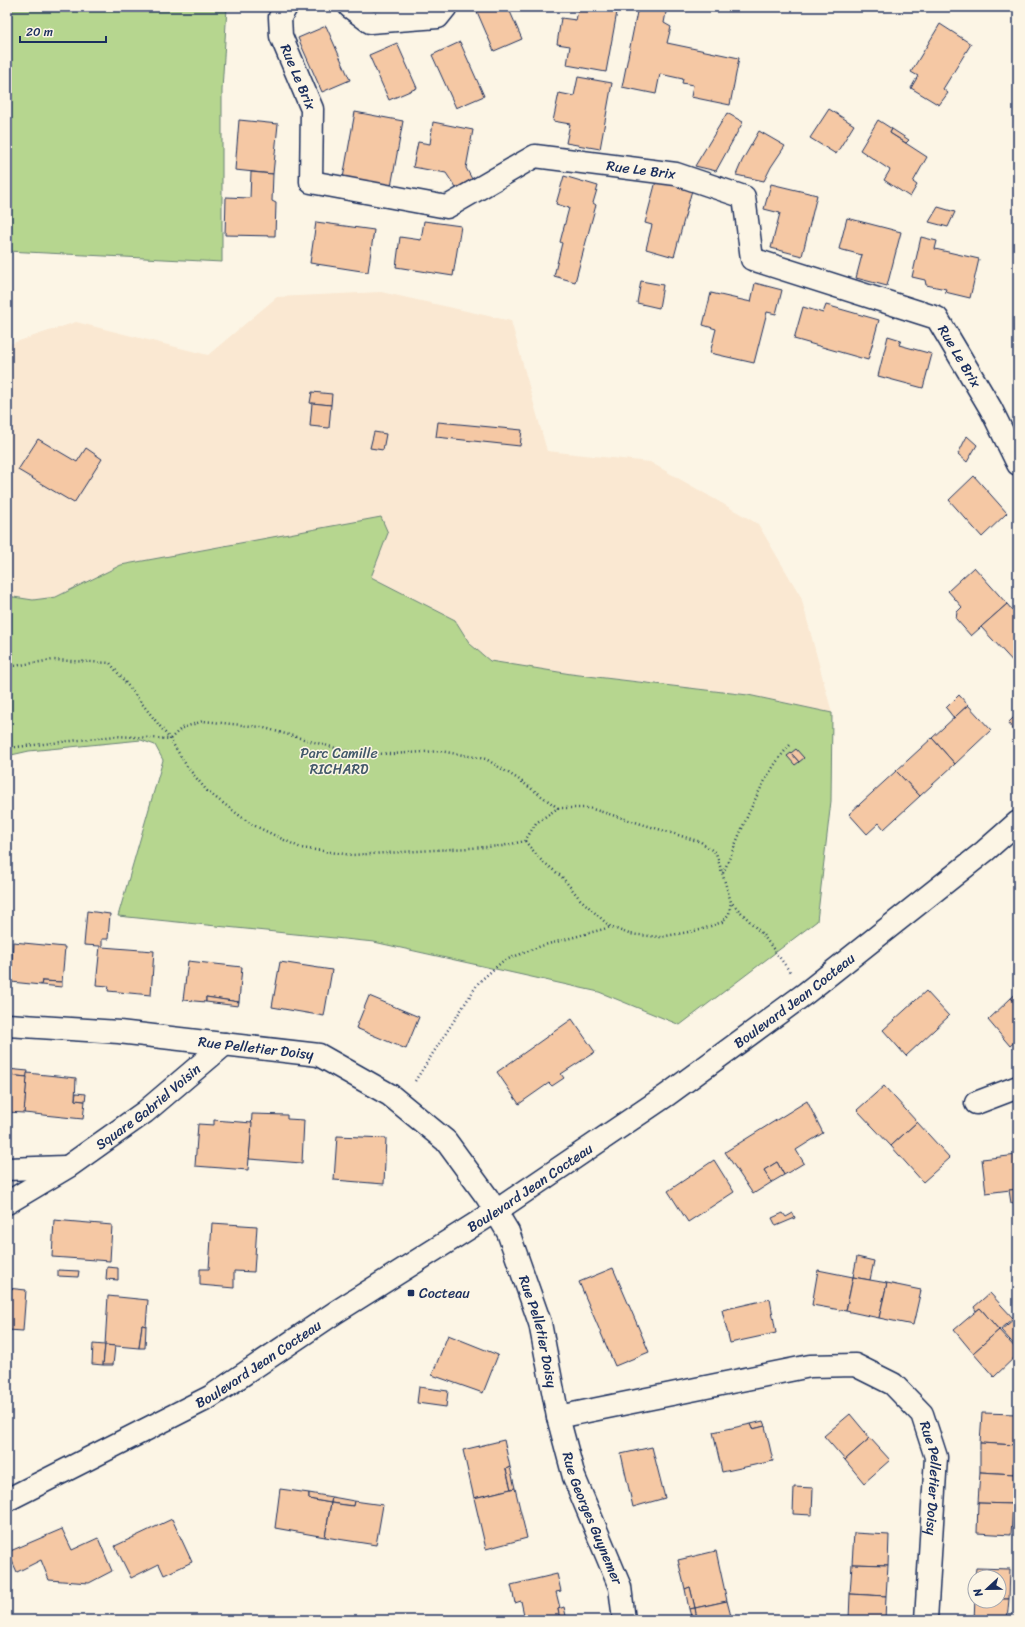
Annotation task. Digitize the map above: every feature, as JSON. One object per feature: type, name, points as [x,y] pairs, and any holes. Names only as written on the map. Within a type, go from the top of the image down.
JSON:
[{"type":"street","name":"Rue Le Brix","points":[[286,7],[280,18],[281,36],[312,110],[311,182],[447,207],[534,156],[676,174],[744,197],[752,259],[937,318],[991,409],[1018,464]]},
{"type":"street","points":[[350,7],[370,22],[438,17],[446,7]]},
{"type":"street","name":"Boulevard Jean Cocteau","points":[[7,1500],[210,1398],[336,1312],[496,1211],[667,1095],[806,993],[985,851],[1018,822]]},
{"type":"street","name":"Rue Pelletier Doisy","points":[[7,1025],[119,1032],[319,1055],[390,1094],[446,1141],[487,1197],[508,1232],[540,1323],[558,1417],[810,1366],[855,1365],[893,1384],[922,1414],[936,1457],[926,1620]]},
{"type":"street","name":"Square Gabriel Voisin","points":[[7,1203],[69,1166],[145,1112],[225,1044]]},
{"type":"street","points":[[976,1103],[1018,1087]]},
{"type":"street","points":[[7,1169],[69,1166]]},
{"type":"street","name":"Rue Georges Guynemer","points":[[558,1417],[574,1477],[620,1587],[624,1620]]},
{"type":"path","points":[[7,666],[53,660],[110,663],[170,739],[188,768],[208,792],[251,824],[302,848],[352,855],[502,846],[525,841],[536,823],[558,808],[589,808],[701,842],[716,853],[731,902],[729,914],[722,922],[700,930],[660,936],[629,934],[611,927],[580,899],[562,877],[541,860],[525,841]]},
{"type":"path","points":[[7,748],[116,736],[170,739],[182,728],[203,721],[260,727],[353,753],[391,754],[440,750],[486,759],[518,778],[558,808]]},
{"type":"path","points":[[723,873],[760,788],[779,756],[790,745]]},
{"type":"path","points":[[731,902],[763,935],[806,993]]},
{"type":"path","points":[[401,1103],[480,982],[503,961],[541,946],[611,927]]},
{"type":"shaded area","points":[[381,292],[511,321],[547,451],[650,462],[758,524],[801,597],[832,713],[748,695],[571,674],[490,661],[470,644],[455,620],[371,577],[388,533],[121,565],[56,597],[33,600],[7,596],[7,345],[76,322],[208,355],[277,297]]},
{"type":"green space","points":[[7,7],[227,7],[222,90],[222,262],[7,251]]},
{"type":"green space","name":"Parc Camille RICHARD","points":[[381,517],[388,533],[371,577],[455,620],[470,644],[490,661],[571,674],[748,695],[832,713],[831,801],[817,921],[680,1025],[599,992],[374,942],[118,916],[163,760],[155,745],[141,740],[29,751],[7,756],[7,596],[33,600],[56,597],[121,565]]},
{"type":"building","points":[[475,7],[508,7],[522,39],[494,51]]},
{"type":"building","points":[[579,7],[590,7],[617,12],[606,72],[567,65],[570,46],[557,44],[561,18],[576,20]]},
{"type":"building","points":[[638,7],[667,7],[664,23],[671,27],[667,43],[739,58],[730,105],[691,97],[693,85],[682,83],[683,79],[660,74],[656,94],[622,87]]},
{"type":"building","points":[[940,24],[971,44],[943,89],[948,93],[939,105],[911,88],[918,76],[911,72]]},
{"type":"building","points":[[326,26],[350,80],[322,92],[298,38]]},
{"type":"building","points":[[460,42],[484,96],[456,108],[432,55]]},
{"type":"building","points":[[397,43],[417,88],[389,100],[369,55]]},
{"type":"building","points":[[578,77],[612,83],[600,149],[566,143],[570,124],[553,121],[559,93],[574,96]]},
{"type":"building","points":[[829,109],[854,125],[836,154],[810,138]]},
{"type":"building","points":[[355,112],[403,121],[391,187],[343,178]]},
{"type":"building","points":[[727,113],[743,122],[716,171],[695,166]]},
{"type":"building","points":[[239,120],[278,124],[273,174],[235,170]]},
{"type":"building","points":[[878,120],[892,129],[890,133],[927,157],[913,182],[917,185],[910,197],[884,180],[890,170],[860,150]]},
{"type":"building","points":[[433,122],[473,130],[466,168],[472,179],[456,188],[446,173],[413,167],[418,142],[430,144]]},
{"type":"building","points":[[892,129],[909,140],[906,143],[890,133]]},
{"type":"building","points":[[759,131],[785,146],[771,167],[764,181],[736,175]]},
{"type":"building","points":[[251,172],[273,174],[272,201],[276,203],[275,236],[225,235],[226,197],[250,198]]},
{"type":"building","points":[[564,176],[598,186],[593,203],[596,205],[575,282],[554,276],[562,243],[560,242],[569,208],[556,204]]},
{"type":"building","points":[[656,181],[692,190],[674,257],[646,249],[652,225],[645,223]]},
{"type":"building","points":[[771,184],[817,195],[802,256],[771,248],[780,213],[764,209]]},
{"type":"building","points":[[938,207],[955,212],[948,227],[929,222]]},
{"type":"building","points":[[847,218],[901,232],[887,286],[856,278],[862,255],[839,249]]},
{"type":"building","points":[[424,221],[461,226],[453,276],[396,267],[400,237],[421,240]]},
{"type":"building","points":[[316,222],[374,230],[368,272],[310,263]]},
{"type":"building","points":[[921,237],[937,241],[935,249],[979,259],[970,298],[945,292],[946,289],[926,285],[925,280],[912,277]]},
{"type":"building","points":[[641,281],[663,285],[659,308],[637,303]]},
{"type":"building","points":[[755,283],[782,290],[776,314],[767,312],[754,363],[710,353],[716,329],[703,325],[711,293],[751,302]]},
{"type":"building","points":[[826,305],[879,320],[868,360],[794,339],[803,307],[823,313]]},
{"type":"building","points":[[888,336],[901,340],[899,345],[932,354],[923,388],[878,376]]},
{"type":"building","points":[[312,392],[332,394],[331,405],[310,403]]},
{"type":"building","points":[[312,403],[331,405],[329,428],[310,426]]},
{"type":"building","points":[[438,422],[522,430],[520,446],[436,437]]},
{"type":"building","points":[[374,432],[386,434],[383,450],[370,448]]},
{"type":"building","points":[[967,436],[977,445],[967,462],[958,454]]},
{"type":"building","points":[[38,439],[77,462],[86,448],[102,459],[74,503],[18,470]]},
{"type":"building","points":[[974,476],[1007,513],[982,537],[949,500]]},
{"type":"building","points":[[974,567],[1007,604],[971,636],[956,619],[957,612],[962,607],[948,591]]},
{"type":"building","points":[[1007,604],[1018,617],[1018,667],[981,627]]},
{"type":"building","points":[[959,695],[968,705],[954,718],[946,708]]},
{"type":"building","points":[[968,705],[991,730],[955,764],[932,738]]},
{"type":"building","points":[[1018,713],[1018,731],[1016,732],[1008,723]]},
{"type":"building","points":[[932,738],[955,764],[920,796],[896,771]]},
{"type":"building","points":[[796,749],[804,758],[799,762],[791,753]]},
{"type":"building","points":[[791,753],[799,762],[795,765],[787,756]]},
{"type":"building","points":[[896,771],[920,796],[884,829],[879,823],[867,834],[849,814]]},
{"type":"building","points":[[87,911],[110,914],[108,939],[102,939],[102,947],[154,951],[151,995],[108,991],[109,986],[96,985],[100,946],[84,945]]},
{"type":"building","points":[[13,942],[65,947],[62,982],[42,981],[41,985],[11,982]]},
{"type":"building","points":[[188,961],[242,967],[239,1002],[206,997],[206,1002],[183,1000]]},
{"type":"building","points":[[280,962],[332,970],[324,1016],[272,1007]]},
{"type":"building","points":[[42,981],[62,982],[62,987],[41,985]]},
{"type":"building","points":[[926,991],[949,1016],[906,1056],[883,1030]]},
{"type":"building","points":[[1018,992],[1018,1006],[1011,998]]},
{"type":"building","points":[[369,996],[419,1017],[406,1049],[356,1028]]},
{"type":"building","points":[[206,997],[239,1002],[238,1006],[206,1002]]},
{"type":"building","points":[[1011,998],[1018,1006],[1018,1039],[1010,1046],[988,1020]]},
{"type":"building","points":[[572,1019],[595,1052],[561,1074],[564,1078],[552,1086],[549,1083],[519,1104],[497,1072]]},
{"type":"building","points":[[7,1069],[28,1071],[27,1077],[7,1075]]},
{"type":"building","points":[[27,1073],[76,1078],[75,1100],[85,1101],[83,1119],[24,1113]]},
{"type":"building","points":[[7,1075],[27,1077],[24,1113],[7,1112]]},
{"type":"building","points":[[884,1086],[917,1122],[891,1146],[857,1110]]},
{"type":"building","points":[[76,1093],[86,1094],[85,1101],[75,1100]]},
{"type":"building","points":[[807,1101],[823,1133],[796,1150],[804,1163],[784,1175],[777,1162],[764,1170],[772,1182],[753,1194],[725,1152]]},
{"type":"building","points":[[252,1114],[287,1115],[287,1119],[304,1120],[302,1163],[249,1159]]},
{"type":"building","points":[[214,1120],[252,1123],[248,1170],[195,1166],[198,1124],[214,1125]]},
{"type":"building","points":[[917,1122],[950,1158],[923,1182],[891,1146]]},
{"type":"building","points":[[337,1136],[386,1138],[384,1184],[334,1180]]},
{"type":"building","points":[[1018,1155],[1018,1189],[986,1193],[982,1159]]},
{"type":"building","points":[[714,1160],[734,1192],[688,1222],[668,1191]]},
{"type":"building","points":[[777,1162],[784,1175],[772,1182],[764,1170]]},
{"type":"building","points":[[1018,1189],[1018,1202],[1011,1203],[1009,1190]]},
{"type":"building","points":[[783,1213],[786,1217],[793,1213],[795,1218],[776,1226],[772,1218]]},
{"type":"building","points":[[54,1220],[112,1225],[110,1261],[52,1257]]},
{"type":"building","points":[[212,1223],[257,1226],[254,1272],[234,1271],[234,1288],[200,1285],[200,1269],[209,1269]]},
{"type":"building","points":[[857,1257],[874,1261],[870,1280],[853,1277]]},
{"type":"building","points":[[107,1267],[118,1268],[118,1280],[106,1279]]},
{"type":"building","points":[[613,1268],[649,1352],[615,1366],[579,1282]]},
{"type":"building","points":[[58,1270],[79,1271],[78,1277],[58,1276]]},
{"type":"building","points":[[818,1270],[853,1277],[846,1311],[812,1305]]},
{"type":"building","points":[[853,1277],[887,1283],[879,1318],[846,1311]]},
{"type":"building","points":[[887,1283],[921,1290],[913,1325],[879,1318]]},
{"type":"building","points":[[7,1288],[26,1290],[23,1331],[7,1330]]},
{"type":"building","points":[[990,1293],[1013,1318],[999,1330],[980,1308],[976,1311],[974,1307]]},
{"type":"building","points":[[108,1296],[148,1300],[146,1326],[142,1325],[139,1348],[105,1345]]},
{"type":"building","points":[[770,1299],[776,1333],[730,1343],[722,1310]]},
{"type":"building","points":[[980,1308],[999,1330],[973,1353],[954,1330]]},
{"type":"building","points":[[1014,1319],[1018,1323],[1018,1349],[1001,1330]]},
{"type":"building","points":[[142,1325],[146,1326],[145,1348],[139,1348]]},
{"type":"building","points":[[999,1330],[1018,1351],[1018,1354],[994,1377],[973,1353]]},
{"type":"building","points":[[448,1335],[498,1355],[483,1393],[432,1375]]},
{"type":"building","points":[[93,1344],[105,1345],[103,1365],[92,1364]]},
{"type":"building","points":[[105,1345],[115,1346],[113,1365],[103,1365]]},
{"type":"building","points":[[419,1387],[448,1391],[446,1407],[417,1403]]},
{"type":"building","points":[[982,1413],[1017,1414],[1016,1445],[980,1443]]},
{"type":"building","points":[[850,1414],[870,1438],[845,1460],[824,1436]]},
{"type":"building","points":[[763,1421],[765,1426],[753,1429],[751,1424]]},
{"type":"building","points":[[751,1424],[753,1429],[765,1426],[773,1461],[722,1472],[713,1432]]},
{"type":"building","points":[[870,1438],[890,1460],[864,1483],[845,1460]]},
{"type":"building","points":[[504,1440],[510,1467],[506,1469],[511,1489],[474,1498],[463,1450]]},
{"type":"building","points":[[980,1443],[1016,1445],[1014,1474],[980,1472]]},
{"type":"building","points":[[652,1447],[665,1498],[633,1507],[621,1454]]},
{"type":"building","points":[[510,1467],[515,1488],[511,1489],[506,1469]]},
{"type":"building","points":[[980,1472],[1014,1474],[1013,1504],[978,1503]]},
{"type":"building","points":[[794,1487],[813,1488],[812,1515],[793,1514]]},
{"type":"building","points":[[515,1488],[527,1538],[486,1549],[474,1498]]},
{"type":"building","points":[[280,1489],[309,1493],[309,1499],[331,1503],[325,1537],[275,1528]]},
{"type":"building","points":[[309,1493],[332,1497],[331,1503],[309,1499]]},
{"type":"building","points":[[332,1497],[354,1501],[353,1506],[331,1503]]},
{"type":"building","points":[[354,1501],[383,1505],[376,1545],[325,1537],[331,1503],[353,1506]]},
{"type":"building","points":[[978,1503],[1013,1504],[1011,1535],[977,1533]]},
{"type":"building","points":[[172,1519],[192,1562],[164,1575],[159,1564],[131,1578],[115,1546]]},
{"type":"building","points":[[62,1529],[72,1550],[98,1538],[112,1571],[89,1583],[49,1580],[41,1560],[17,1572],[8,1552]]},
{"type":"building","points":[[854,1533],[889,1535],[888,1565],[852,1564]]},
{"type":"building","points":[[716,1551],[727,1601],[695,1608],[690,1587],[685,1589],[678,1560]]},
{"type":"building","points":[[852,1564],[888,1565],[886,1596],[850,1594]]},
{"type":"building","points":[[976,1568],[1010,1569],[1009,1599],[1007,1599],[1007,1569]]},
{"type":"building","points":[[557,1574],[561,1591],[556,1592],[560,1608],[558,1609],[560,1620],[521,1620],[521,1617],[524,1615],[521,1601],[515,1603],[511,1585]]},
{"type":"building","points":[[690,1587],[695,1608],[689,1609],[685,1589]]},
{"type":"building","points":[[850,1594],[886,1596],[885,1620],[849,1620]]},
{"type":"building","points":[[1007,1599],[1009,1599],[1007,1620],[974,1620],[974,1609],[1007,1609]]},
{"type":"building","points":[[727,1601],[732,1620],[697,1620],[695,1608]]},
{"type":"building","points":[[564,1607],[567,1620],[560,1620],[558,1609]]},
{"type":"building","points":[[695,1608],[697,1620],[692,1620],[689,1609]]},
{"type":"place","name":"Cocteau","points":[[411,1293]]}]
